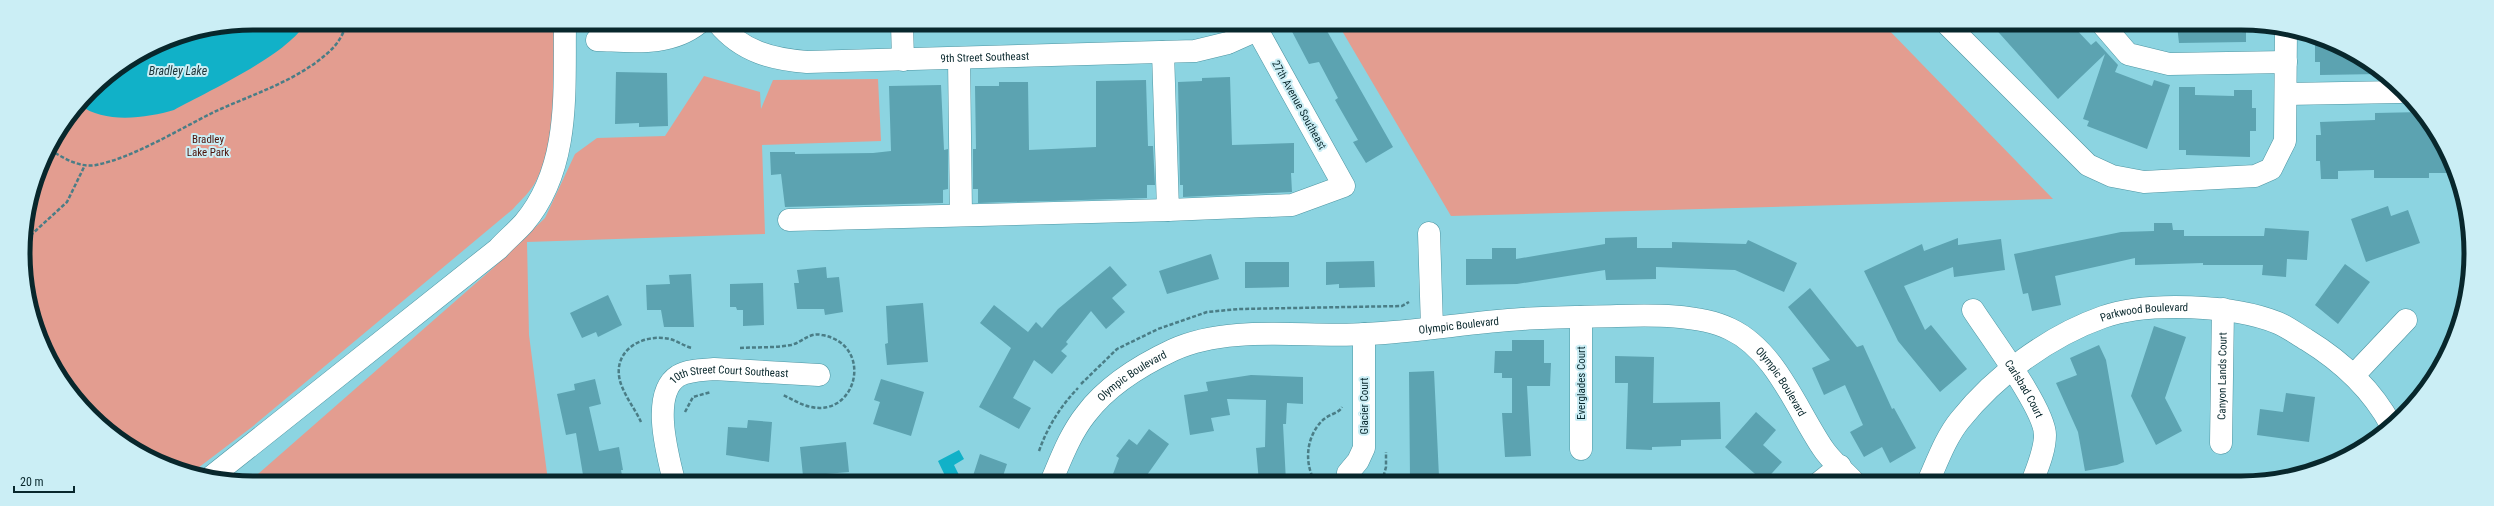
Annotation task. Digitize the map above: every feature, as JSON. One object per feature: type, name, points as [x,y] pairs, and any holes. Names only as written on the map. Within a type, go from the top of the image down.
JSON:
[{"type":"street","points":[[215,473],[498,249],[524,222],[542,195],[556,161],[563,129],[565,30]]},
{"type":"street","points":[[597,40],[665,40],[677,38],[697,30]]},
{"type":"street","name":"9th Street Southeast","points":[[721,30],[756,53],[783,60],[903,60],[1163,52],[1210,48],[1249,30]]},
{"type":"street","points":[[902,30],[903,60]]},
{"type":"street","name":"27th Avenue Southeast","points":[[1168,210],[1292,205],[1344,186],[1257,30]]},
{"type":"street","points":[[1953,30],[2088,165],[2112,176],[2144,182],[2255,176],[2271,169],[2285,141],[2286,34]]},
{"type":"street","points":[[2107,30],[2128,54],[2169,64],[2286,62]]},
{"type":"street","points":[[789,220],[1168,210],[1163,52]]},
{"type":"street","points":[[959,58],[961,215]]},
{"type":"street","points":[[2286,94],[2396,92]]},
{"type":"street","points":[[1429,233],[1432,327]]},
{"type":"street","name":"Parkwood Boulevard","points":[[1931,476],[1959,422],[1988,389],[2012,370],[2039,350],[2076,328],[2104,316],[2154,309],[2223,309],[2279,323],[2328,353],[2354,375],[2388,421]]},
{"type":"street","name":"Canyon Lands Court","points":[[2221,444],[2223,309]]},
{"type":"street","name":"Carlsbad Court","points":[[1973,310],[2040,414],[2045,435],[2040,460],[2034,476]]},
{"type":"street","name":"Olympic Boulevard","points":[[1054,476],[1073,435],[1085,415],[1100,398],[1147,364],[1175,350],[1199,341],[1224,337],[1364,334],[1523,319],[1659,315],[1716,323],[1731,329],[1747,340],[1766,359],[1824,450],[1849,476]]},
{"type":"street","name":"Everglades Court","points":[[1581,317],[1581,449]]},
{"type":"street","points":[[2354,375],[2406,320]]},
{"type":"street","name":"Glacier Court","points":[[1348,473],[1358,461],[1364,448],[1364,334]]},
{"type":"street","name":"10th Street Court Southeast","points":[[673,476],[666,442],[663,403],[666,392],[677,377],[698,370],[714,369],[819,375]]},
{"type":"street","points":[[1828,476],[1840,466]]},
{"type":"path","points":[[54,152],[70,162],[95,165],[132,152],[235,102],[290,79],[332,49],[345,30]]},
{"type":"path","points":[[31,234],[67,202],[85,165]]},
{"type":"path","points":[[1313,476],[1309,467],[1308,447],[1313,432],[1325,418],[1341,410],[1345,401]]},
{"type":"path","points":[[1384,476],[1386,467],[1386,444]]},
{"type":"green space","name":"Bradley Lake Park","points":[[238,30],[559,30],[558,83],[554,124],[544,163],[534,185],[529,192],[513,209],[252,427],[197,469],[181,464],[141,446],[106,421],[76,389],[53,352],[42,325],[34,297],[30,268],[30,238],[34,209],[42,181],[53,154],[76,117],[106,85],[141,60],[181,42],[209,34]]},
{"type":"green space","points":[[783,30],[801,30],[800,32]]},
{"type":"green space","points":[[1342,30],[1889,30],[2053,199],[1451,216]]},
{"type":"green space","points":[[704,76],[760,92],[761,109],[773,80],[878,79],[881,141],[762,145],[765,234],[527,242],[529,335],[547,476],[256,476],[492,269],[545,218],[575,154],[597,138],[665,136]]},
{"type":"water","name":"Bradley Lake","points":[[238,30],[300,30],[297,35],[283,47],[266,59],[174,110],[126,118],[101,115],[84,107],[106,85],[141,60],[168,47],[209,34]]},
{"type":"water","points":[[959,450],[964,459],[954,465],[960,476],[945,476],[938,461]]},
{"type":"building","points":[[1291,30],[1326,30],[1393,147],[1366,163],[1353,142],[1358,140],[1335,100],[1338,98],[1319,62],[1309,64]]},
{"type":"building","points":[[1996,30],[2077,30],[2091,45],[2096,41],[2118,65],[2115,72],[2152,86],[2154,80],[2170,85],[2147,149],[2087,126],[2089,121],[2083,119],[2105,54],[2058,99]]},
{"type":"building","points":[[2178,30],[2246,30],[2246,42],[2179,43]]},
{"type":"building","points":[[2315,43],[2340,53],[2374,74],[2320,75],[2320,62],[2315,62]]},
{"type":"building","points":[[616,72],[667,73],[668,126],[639,127],[639,123],[615,124]]},
{"type":"building","points":[[1230,77],[1232,145],[1294,143],[1294,173],[1291,173],[1292,192],[1183,197],[1183,185],[1180,185],[1178,82],[1202,81],[1202,78]]},
{"type":"building","points":[[1146,80],[1148,146],[1153,146],[1155,185],[1147,185],[1147,198],[978,203],[978,189],[973,189],[973,149],[976,149],[975,86],[999,86],[999,82],[1028,82],[1029,150],[1096,147],[1096,81]]},
{"type":"building","points":[[941,85],[944,150],[948,149],[948,189],[943,190],[943,203],[785,207],[781,174],[771,175],[770,152],[795,152],[795,154],[873,153],[891,151],[889,86]]},
{"type":"building","points":[[2179,87],[2195,87],[2195,95],[2234,96],[2234,90],[2252,90],[2252,108],[2256,108],[2256,131],[2250,131],[2250,157],[2186,155],[2186,150],[2179,150]]},
{"type":"building","points":[[2414,112],[2441,154],[2449,173],[2429,173],[2429,178],[2374,178],[2374,170],[2338,171],[2338,179],[2321,179],[2320,161],[2316,161],[2316,135],[2321,135],[2320,122],[2375,120],[2375,113]]},
{"type":"building","points":[[2388,206],[2391,216],[2408,210],[2420,243],[2366,262],[2351,219]]},
{"type":"building","points":[[2154,223],[2172,223],[2173,230],[2184,230],[2184,236],[2264,236],[2265,228],[2309,231],[2307,260],[2287,259],[2286,277],[2262,275],[2263,265],[2203,265],[2203,263],[2135,265],[2135,258],[2055,276],[2061,305],[2032,311],[2028,293],[2023,294],[2014,254],[2121,232],[2154,231]]},
{"type":"building","points":[[1637,237],[1637,248],[1672,248],[1672,242],[1746,244],[1748,240],[1797,263],[1784,292],[1735,270],[1656,267],[1656,279],[1606,280],[1605,270],[1517,284],[1466,285],[1466,259],[1492,259],[1492,248],[1516,248],[1516,259],[1605,244],[1605,238]]},
{"type":"building","points":[[1958,238],[1958,245],[2001,239],[2005,270],[1954,277],[1953,267],[1904,286],[1925,330],[1931,325],[1967,369],[1940,392],[1898,341],[1864,271],[1922,244],[1924,251]]},
{"type":"building","points":[[1211,254],[1219,279],[1167,294],[1159,271]]},
{"type":"building","points":[[1374,261],[1375,287],[1339,288],[1339,284],[1326,285],[1326,262]]},
{"type":"building","points":[[1245,262],[1289,262],[1289,287],[1245,288]]},
{"type":"building","points":[[2345,264],[2370,282],[2338,324],[2315,305]]},
{"type":"building","points":[[1110,266],[1127,285],[1112,298],[1125,312],[1106,329],[1091,311],[1066,342],[1068,344],[1061,351],[1067,356],[1052,374],[1034,360],[1013,398],[1031,408],[1019,429],[979,407],[1011,348],[980,323],[994,305],[1028,332],[1036,322],[1042,328],[1058,309]]},
{"type":"building","points":[[826,267],[827,278],[839,277],[843,312],[825,315],[824,309],[797,309],[794,283],[799,283],[797,270]]},
{"type":"building","points":[[691,274],[694,327],[664,327],[661,310],[647,310],[646,285],[670,284],[669,275]]},
{"type":"building","points":[[763,283],[764,325],[743,326],[743,310],[737,310],[736,307],[730,307],[730,284]]},
{"type":"building","points":[[1810,288],[1857,347],[1863,345],[1892,409],[1894,408],[1916,448],[1890,463],[1882,447],[1864,457],[1850,432],[1863,425],[1845,385],[1824,395],[1812,368],[1830,360],[1788,307]]},
{"type":"building","points":[[608,295],[622,325],[598,337],[596,332],[582,338],[570,313]]},
{"type":"building","points":[[923,303],[928,362],[887,365],[885,344],[888,343],[886,306]]},
{"type":"building","points":[[2154,326],[2186,337],[2165,398],[2182,431],[2156,445],[2131,396]]},
{"type":"building","points":[[1512,340],[1544,340],[1544,363],[1551,363],[1550,386],[1527,386],[1531,456],[1505,457],[1502,413],[1512,413],[1512,378],[1502,378],[1502,373],[1494,373],[1495,351],[1512,351]]},
{"type":"building","points":[[2099,345],[2106,360],[2124,462],[2117,465],[2085,471],[2078,432],[2056,383],[2077,375],[2070,358]]},
{"type":"building","points":[[1615,356],[1654,357],[1653,403],[1720,402],[1721,439],[1681,440],[1681,446],[1652,447],[1652,450],[1626,449],[1628,383],[1615,383]]},
{"type":"building","points":[[1434,371],[1439,476],[1410,476],[1409,372]]},
{"type":"building","points":[[1251,375],[1303,377],[1303,404],[1287,403],[1286,424],[1283,424],[1286,476],[1258,476],[1256,448],[1265,447],[1266,400],[1227,399],[1230,415],[1211,418],[1214,431],[1190,435],[1184,395],[1208,391],[1206,382]]},
{"type":"building","points":[[595,379],[601,404],[589,407],[599,451],[619,447],[623,470],[621,470],[622,476],[583,476],[576,433],[566,435],[557,394],[575,390],[574,384]]},
{"type":"building","points":[[881,379],[924,392],[911,436],[873,424],[880,402],[874,400]]},
{"type":"building","points":[[2286,393],[2315,397],[2309,442],[2257,435],[2260,409],[2283,412]]},
{"type":"building","points":[[1756,412],[1776,430],[1763,445],[1782,462],[1769,476],[1757,476],[1725,447]]},
{"type":"building","points":[[748,420],[772,422],[769,462],[726,455],[728,427],[747,428]]},
{"type":"building","points":[[1149,429],[1169,444],[1146,476],[1112,476],[1119,458],[1116,456],[1129,439],[1137,445]]},
{"type":"building","points":[[846,442],[849,472],[803,476],[800,447]]},
{"type":"building","points":[[980,454],[1007,464],[1003,476],[973,476]]}]
